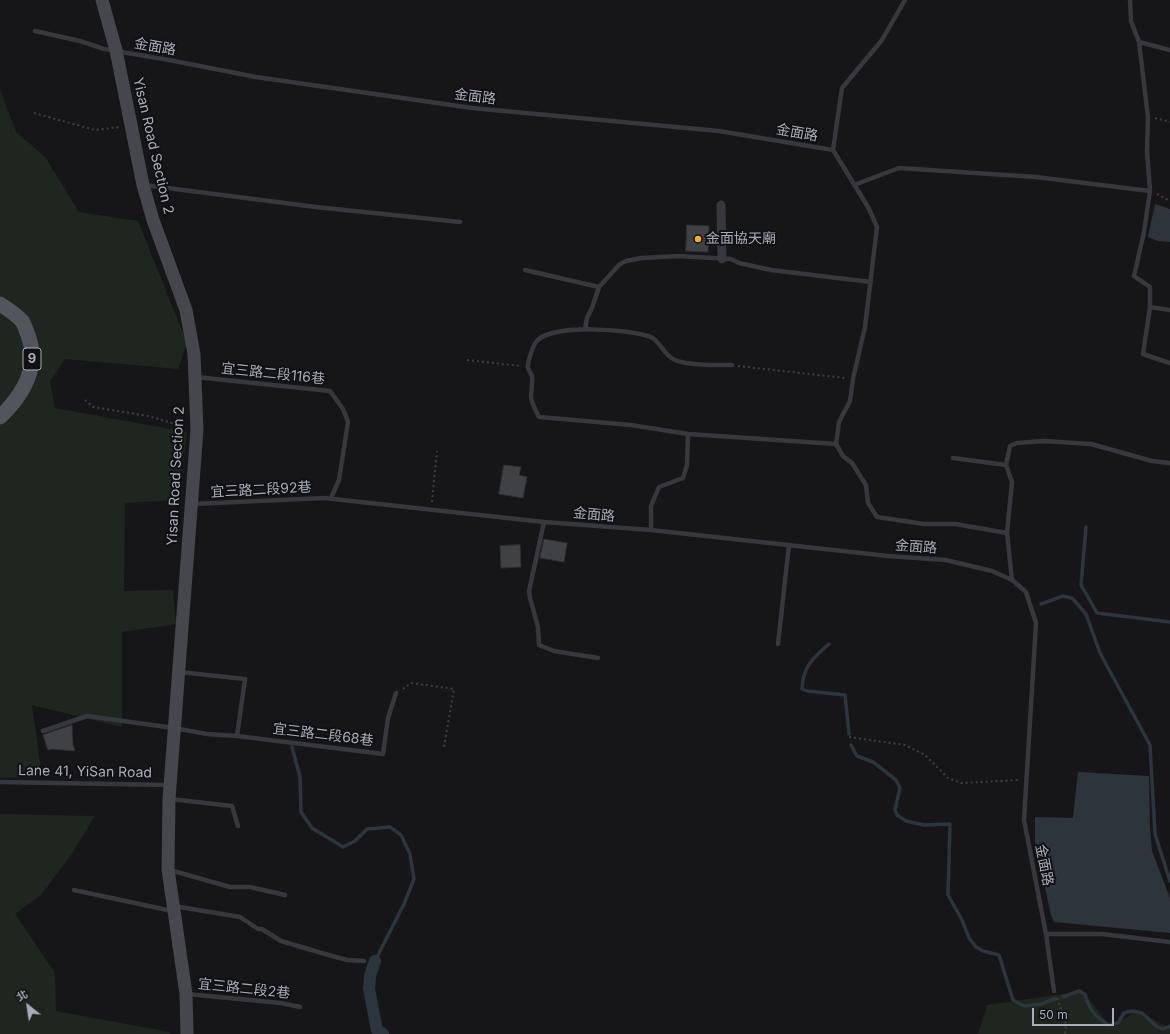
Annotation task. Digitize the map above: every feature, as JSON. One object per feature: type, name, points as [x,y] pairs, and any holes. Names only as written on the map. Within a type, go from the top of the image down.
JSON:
[{"type":"main road","name":"9","points":[[0,304],[11,311],[22,322],[29,339],[33,357],[24,389],[12,406],[0,417]]},
{"type":"street","name":"Yisan Road Section 2","points":[[102,0],[116,50],[143,185],[153,220],[186,310],[194,354],[196,377],[197,430],[169,799],[168,869],[186,994],[187,1034]]},
{"type":"street","points":[[721,205],[722,259]]},
{"type":"lane","points":[[905,0],[882,40],[842,88],[833,150],[868,207],[877,227],[865,327],[853,379],[850,401],[839,422],[836,444],[843,456],[852,463],[866,485],[868,503],[877,517],[924,524],[954,524],[1008,533]]},
{"type":"lane","points":[[1130,0],[1131,21],[1139,42],[1148,117],[1147,151],[1150,191],[1144,232],[1134,276],[1150,287],[1150,307],[1143,354],[1170,363]]},
{"type":"lane","name":"金面路","points":[[35,31],[80,41],[104,49],[256,77],[472,108],[719,131],[833,150]]},
{"type":"lane","points":[[1139,42],[1170,50]]},
{"type":"lane","points":[[854,184],[899,168],[1036,177],[1150,191]]},
{"type":"lane","points":[[143,185],[316,207],[460,222]]},
{"type":"lane","points":[[585,329],[598,287],[620,264],[626,261],[642,258],[670,256],[731,259],[739,263],[771,270],[870,282]]},
{"type":"lane","points":[[525,270],[598,287]]},
{"type":"lane","points":[[1150,307],[1170,310]]},
{"type":"lane","points":[[732,365],[704,365],[675,361],[667,356],[652,338],[628,333],[585,329],[548,334],[536,341],[530,356],[528,367],[532,376],[531,400],[539,417],[631,425],[688,434],[836,444]]},
{"type":"lane","name":"宜三路二段116巷","points":[[196,377],[330,391],[343,409],[348,422],[339,480],[330,498]]},
{"type":"lane","points":[[651,530],[651,506],[659,487],[684,478],[687,465],[688,434]]},
{"type":"lane","points":[[1012,580],[1008,533],[1012,482],[1006,465],[1010,446],[1017,443],[1044,441],[1090,444],[1152,461],[1170,463]]},
{"type":"lane","points":[[953,458],[1006,465]]},
{"type":"lane","name":"金面路","points":[[330,498],[544,522],[651,530],[888,556],[946,560],[992,571],[1012,580],[1026,592],[1036,623],[1024,820],[1046,934],[1054,991]]},
{"type":"lane","name":"宜三路二段92巷","points":[[192,504],[330,498]]},
{"type":"lane","points":[[544,522],[529,591],[538,627],[539,644],[554,651],[598,658]]},
{"type":"lane","points":[[778,644],[789,545]]},
{"type":"lane","points":[[179,672],[245,679],[237,736]]},
{"type":"lane","name":"宜三路二段68巷","points":[[43,731],[87,716],[207,734],[237,736],[383,754],[388,718],[396,693]]},
{"type":"lane","name":"Lane 41, YiSan Road","points":[[0,782],[170,784]]},
{"type":"lane","points":[[169,799],[232,806],[238,826]]},
{"type":"lane","points":[[168,869],[230,887],[250,888],[285,895]]},
{"type":"lane","points":[[74,890],[173,908],[240,917],[258,929],[281,941],[347,960],[364,961]]},
{"type":"lane","points":[[1046,934],[1102,934],[1170,942]]},
{"type":"lane","name":"宜三路二段2巷","points":[[186,994],[281,1003],[300,1007]]},
{"type":"path","points":[[34,113],[95,130],[130,125]]},
{"type":"path","points":[[1148,117],[1170,122]]},
{"type":"path","points":[[1150,191],[1170,201]]},
{"type":"path","points":[[467,360],[528,367]]},
{"type":"path","points":[[732,365],[853,379]]},
{"type":"path","points":[[85,400],[93,407],[148,416],[197,430]]},
{"type":"path","points":[[431,509],[437,451]]},
{"type":"path","points":[[396,693],[411,683],[454,688],[444,747]]},
{"type":"path","points":[[849,737],[906,745],[926,755],[948,778],[961,783],[1026,780]]},
{"type":"path","points":[[1054,991],[1066,1024],[1065,1034]]},
{"type":"shaded area","points":[[0,89],[16,132],[45,157],[79,212],[138,221],[187,343],[178,369],[65,359],[50,381],[55,408],[187,432],[177,500],[125,503],[124,591],[173,590],[176,624],[122,632],[122,727],[32,705],[42,777],[0,778]]},
{"type":"shaded area","points":[[1155,204],[1170,209],[1170,242],[1158,241],[1148,237]]},
{"type":"shaded area","points":[[1078,772],[1149,776],[1152,851],[1170,898],[1170,933],[1054,922],[1051,915],[1035,842],[1035,817],[1073,818]]},
{"type":"shaded area","points":[[0,814],[95,816],[71,855],[41,895],[15,914],[55,973],[56,1011],[170,1032],[170,1034],[0,1034]]},
{"type":"shaded area","points":[[1082,991],[1111,1027],[1137,1011],[1170,1028],[1170,1034],[978,1034],[987,1005]]},
{"type":"building","name":"金面協天廟","points":[[687,225],[709,226],[708,252],[686,251]]},
{"type":"building","points":[[504,465],[521,467],[519,475],[527,477],[523,498],[499,494]]},
{"type":"building","points":[[544,539],[567,543],[564,562],[540,558]]},
{"type":"building","points":[[520,545],[521,567],[501,568],[500,546]]},
{"type":"building","points":[[72,725],[73,745],[75,751],[48,750],[43,735]]},
{"type":"waterway","points":[[1086,527],[1081,585],[1097,613],[1170,622]]},
{"type":"waterway","points":[[1041,604],[1063,596],[1072,598],[1086,614],[1100,653],[1150,745],[1155,834],[1170,881]]},
{"type":"waterway","points":[[829,644],[810,663],[804,674],[802,689],[807,691],[845,695],[849,734]]},
{"type":"waterway","points":[[851,745],[857,756],[873,762],[896,780],[900,788],[895,810],[897,815],[906,821],[924,825],[950,824],[948,895],[962,920],[969,938],[976,947],[983,951],[999,955],[1013,1000],[1024,1006],[1041,1004],[1055,999]]},
{"type":"waterway","points":[[292,747],[300,777],[301,812],[312,828],[343,847],[355,841],[367,829],[390,827],[401,835],[410,854],[414,879],[404,904],[375,961]]},
{"type":"waterway","points":[[375,961],[370,976],[369,989],[377,1030],[383,1034]]},
{"type":"waterway","points":[[1063,997],[1079,991],[1085,994],[1088,1004],[1093,1012],[1109,1025],[1118,1023],[1124,1013],[1132,1011],[1142,1013],[1156,1026],[1163,1029],[1170,1026]]},
{"type":"place","name":"金面協天廟","points":[[698,239]]}]
